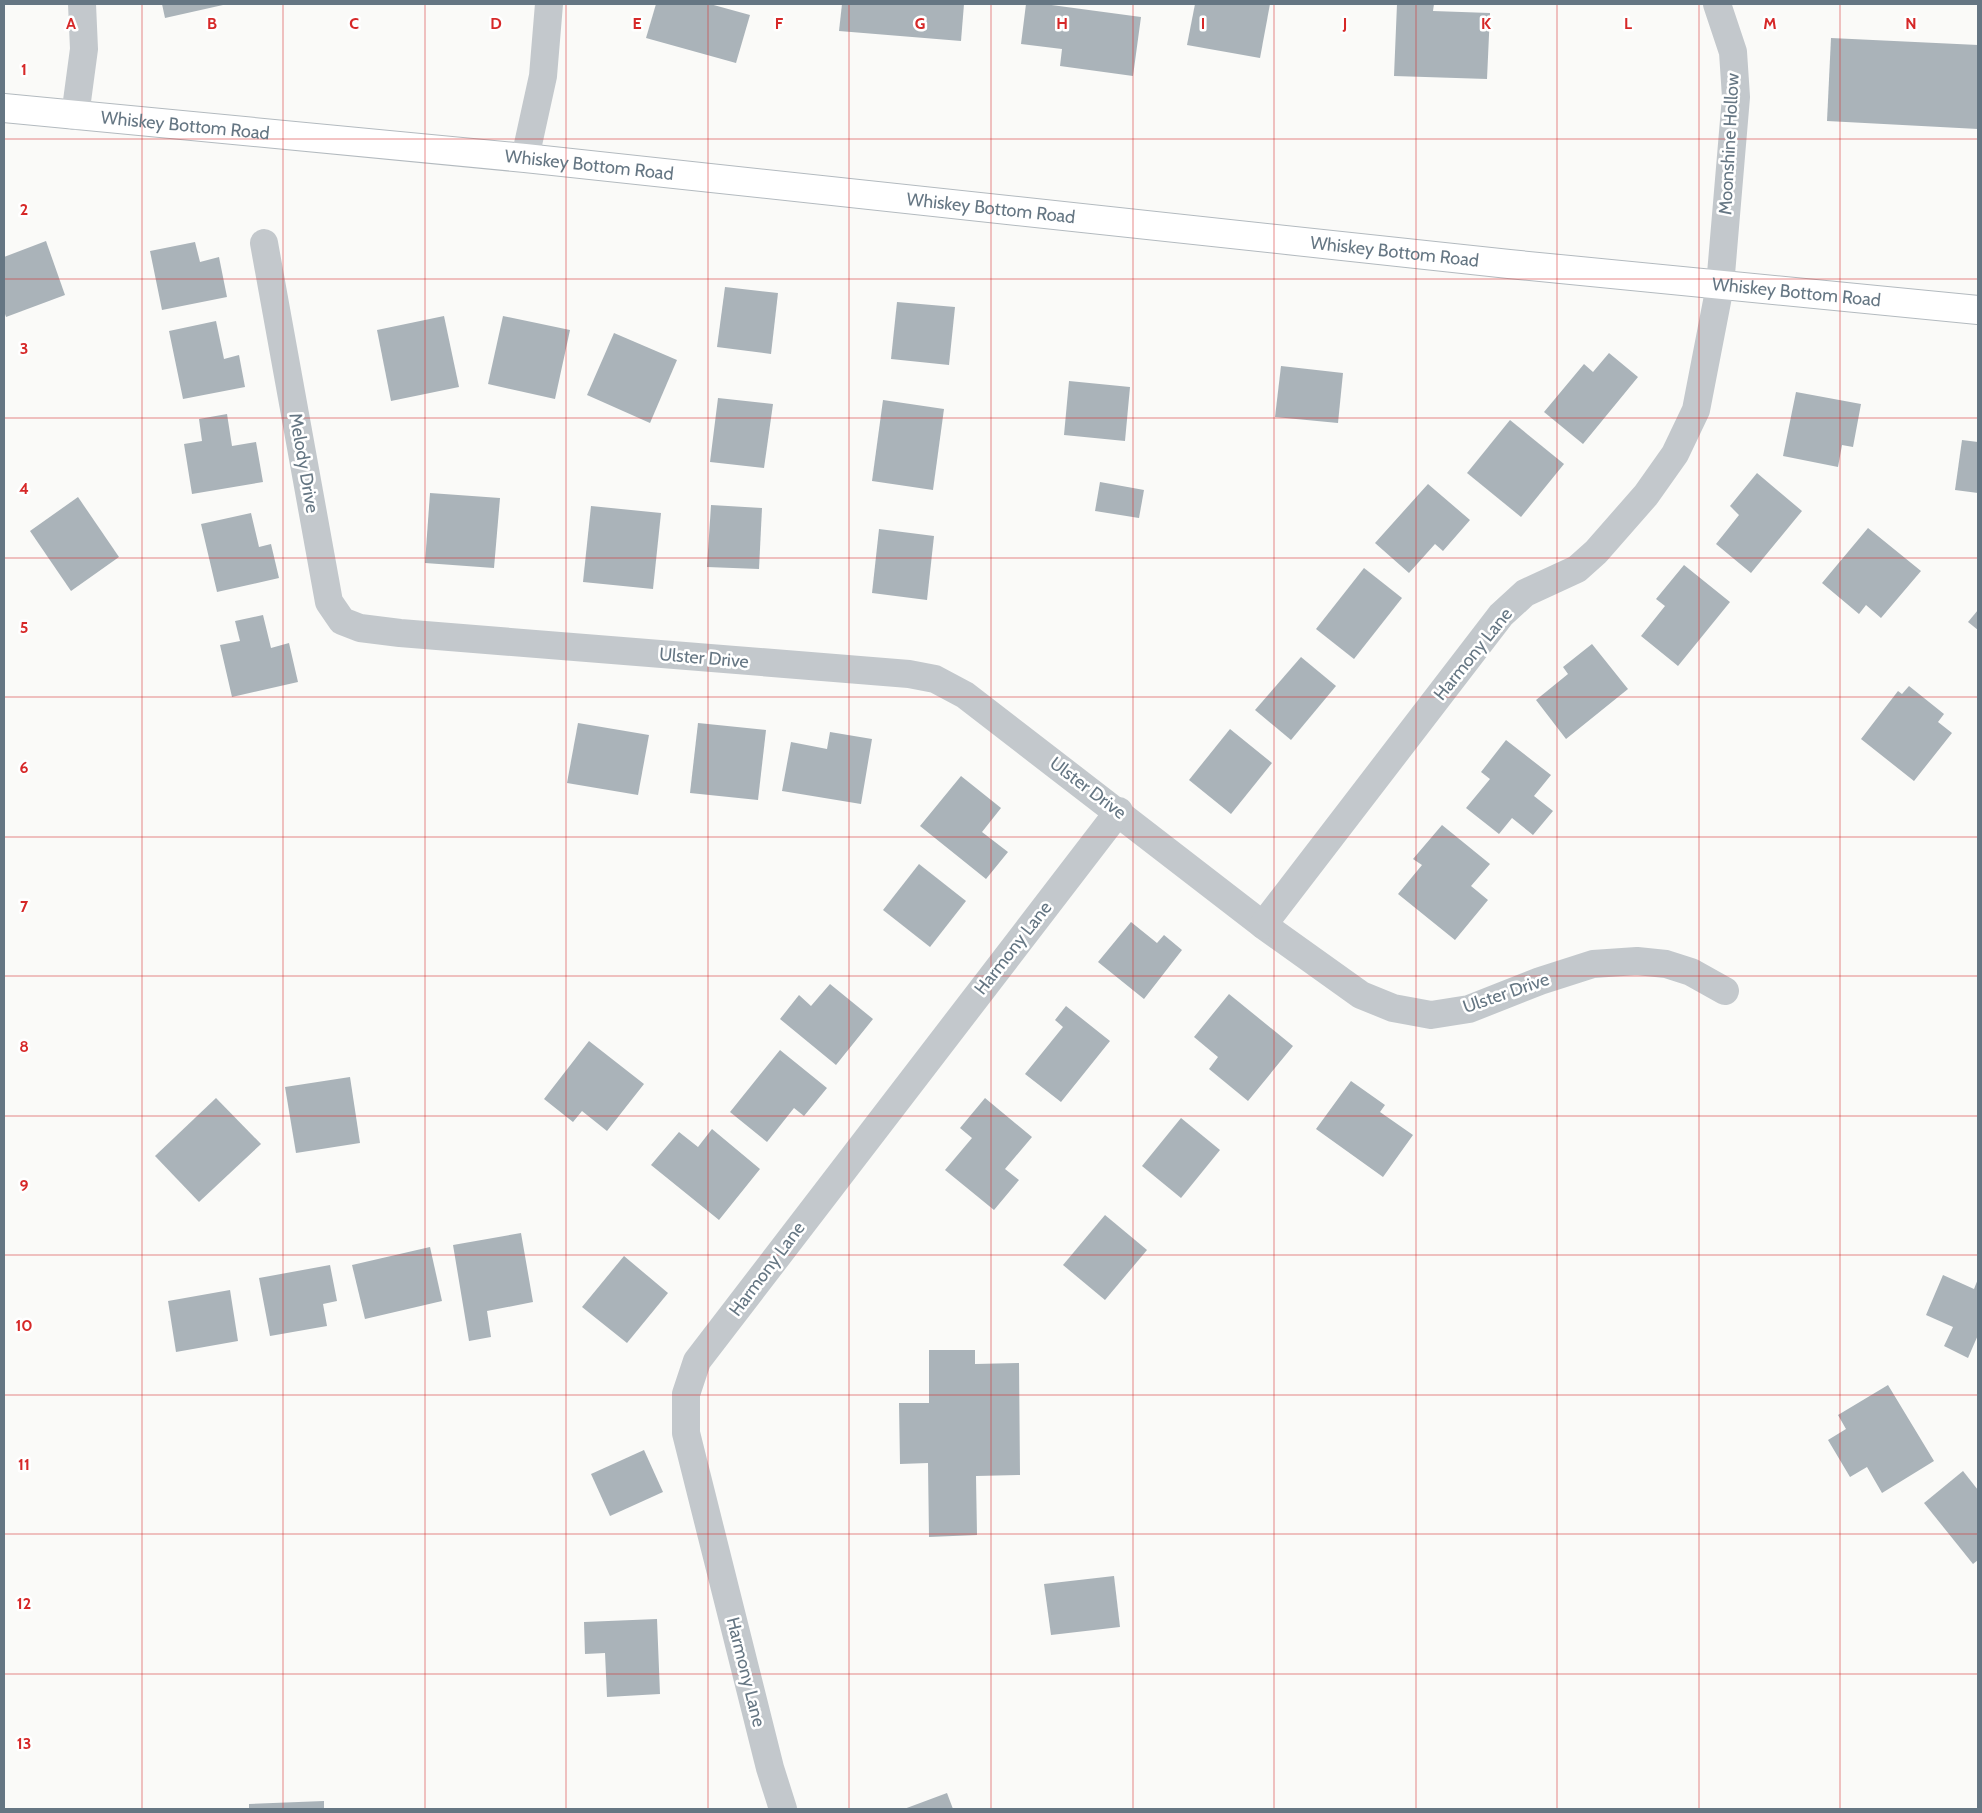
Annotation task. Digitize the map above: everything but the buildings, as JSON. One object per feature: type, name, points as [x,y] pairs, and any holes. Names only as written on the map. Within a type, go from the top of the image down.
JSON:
[{"type":"street","points":[[75,116],[84,49],[82,4]]},
{"type":"street","points":[[525,158],[543,76],[549,4]]},
{"type":"street","name":"Moonshine Hollow","points":[[1717,4],[1733,52],[1736,96],[1720,286]]},
{"type":"street","name":"Whiskey Bottom Road","points":[[4,108],[525,158],[1720,286],[1978,310]]},
{"type":"street","name":"Melody Drive","points":[[264,243],[329,602],[342,621],[360,628],[400,633]]},
{"type":"street","name":"Harmony Lane","points":[[1263,925],[1501,615],[1526,593],[1576,569],[1596,552],[1646,495],[1675,454],[1696,410],[1720,286]]},
{"type":"street","name":"Ulster Drive","points":[[400,633],[909,674],[935,679],[965,695],[1119,811],[1263,925],[1361,995],[1394,1008],[1431,1015],[1469,1009],[1540,981],[1593,964],[1637,960],[1666,964],[1691,972],[1725,991]]},
{"type":"street","name":"Harmony Lane","points":[[783,1809],[770,1768],[686,1433],[686,1394],[697,1361],[1119,811]]}]
